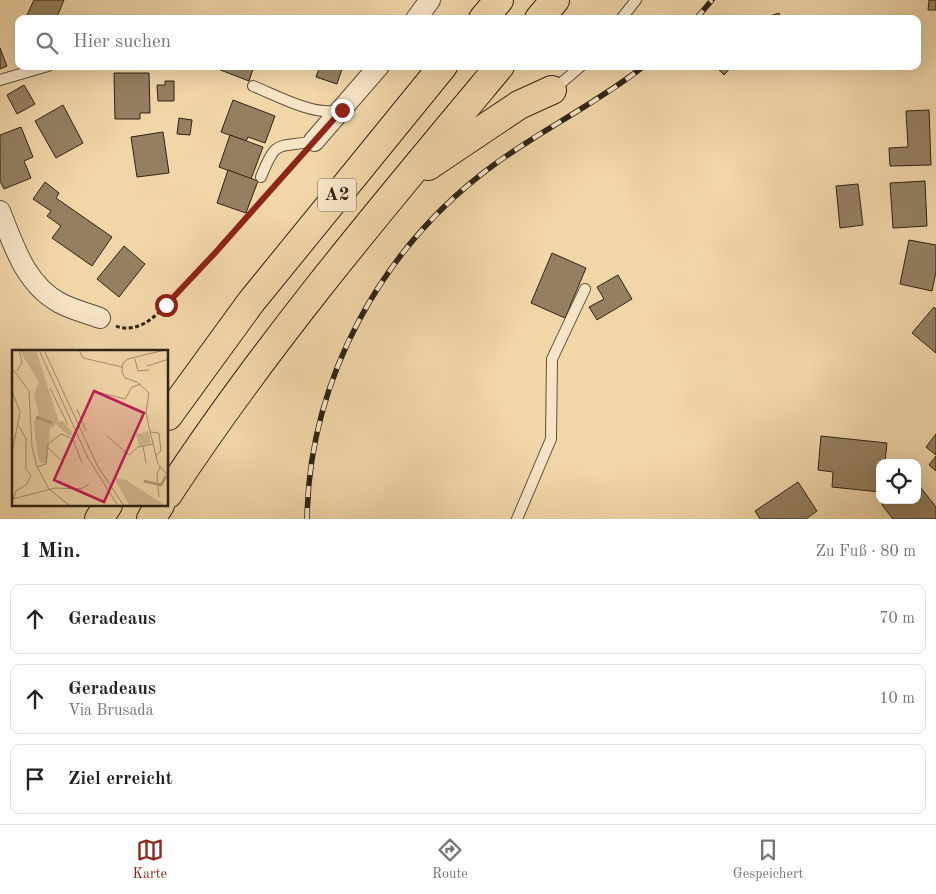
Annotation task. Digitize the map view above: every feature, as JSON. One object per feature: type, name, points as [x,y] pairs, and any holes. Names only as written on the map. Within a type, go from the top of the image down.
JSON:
[{"type":"highway","points":[[470,15],[479,0]]},
{"type":"highway","points":[[487,15],[500,0]]},
{"type":"highway","points":[[542,15],[555,0]]},
{"type":"highway","name":"A2","points":[[169,492],[213,425],[254,369],[400,186],[497,70]]},
{"type":"highway","name":"A2","points":[[169,415],[250,302],[437,72]]},
{"type":"highway","name":"A2","points":[[400,186],[518,105],[552,90]]},
{"type":"highway","points":[[100,519],[107,507]]},
{"type":"highway","points":[[151,519],[159,507]]},
{"type":"street","points":[[419,15],[430,0]]},
{"type":"street","points":[[314,141],[376,70]]},
{"type":"street","points":[[0,211],[23,266],[35,284],[60,303],[100,318]]},
{"type":"lane","points":[[623,15],[636,0]]},
{"type":"lane","points":[[0,80],[34,70]]},
{"type":"lane","points":[[552,90],[575,70]]},
{"type":"lane","points":[[253,86],[329,114],[342,110]]},
{"type":"lane","points":[[261,176],[271,153],[279,146],[314,141]]},
{"type":"lane","points":[[517,519],[551,439],[552,359],[585,289]]},
{"type":"path","points":[[100,318],[121,328],[145,323],[166,305],[215,253],[314,141]]},
{"type":"building","points":[[34,0],[64,0],[58,15],[27,15]]},
{"type":"building","points":[[929,0],[936,0],[936,10],[928,10]]},
{"type":"building","points":[[0,48],[7,66],[0,69]]},
{"type":"building","points":[[220,70],[253,70],[249,81]]},
{"type":"building","points":[[319,70],[342,70],[337,84],[316,77]]},
{"type":"building","points":[[719,70],[728,70],[724,75]]},
{"type":"building","points":[[114,73],[149,73],[150,113],[140,113],[140,119],[115,119]]},
{"type":"building","points":[[165,81],[174,81],[174,101],[158,101],[157,85],[165,85]]},
{"type":"building","points":[[24,85],[35,104],[17,114],[7,95]]},
{"type":"building","points":[[233,100],[275,116],[265,143],[248,137],[246,141],[221,132]]},
{"type":"building","points":[[63,105],[83,143],[56,158],[35,121]]},
{"type":"building","points":[[929,110],[931,165],[890,166],[889,148],[908,147],[906,111]]},
{"type":"building","points":[[179,118],[192,120],[190,135],[177,134]]},
{"type":"building","points":[[21,127],[33,157],[24,161],[31,178],[4,189],[0,181],[0,135]]},
{"type":"building","points":[[163,132],[169,173],[137,177],[131,137]]},
{"type":"building","points":[[230,135],[263,147],[251,179],[219,167]]},
{"type":"building","points":[[228,170],[258,181],[246,213],[217,203]]},
{"type":"building","points":[[925,181],[927,226],[893,228],[890,183]]},
{"type":"building","points":[[45,182],[59,193],[56,198],[112,237],[92,266],[52,238],[61,226],[47,216],[51,211],[33,199]]},
{"type":"building","points":[[858,184],[863,225],[840,228],[836,186]]},
{"type":"building","points":[[909,240],[936,245],[936,272],[932,291],[900,284]]},
{"type":"building","points":[[124,246],[145,264],[119,297],[97,279]]},
{"type":"building","points":[[552,253],[586,268],[565,318],[531,303]]},
{"type":"building","points":[[618,275],[632,299],[597,320],[589,307],[604,299],[597,287]]},
{"type":"building","points":[[934,307],[936,309],[936,353],[912,333]]},
{"type":"building","points":[[936,434],[936,455],[926,447]]},
{"type":"building","points":[[821,436],[887,443],[885,459],[876,459],[876,492],[832,487],[833,472],[818,470]]},
{"type":"building","points":[[936,456],[936,471],[929,465]]},
{"type":"building","points":[[798,482],[817,511],[806,519],[760,519],[755,511]]},
{"type":"building","points":[[921,488],[936,507],[936,519],[893,519],[882,505],[921,504]]},
{"type":"railway","points":[[699,15],[712,0]]},
{"type":"railway","points":[[307,519],[311,467],[321,416],[338,367],[359,320],[386,275],[418,234],[455,197],[495,164],[608,92],[638,70]]},
{"type":"route","points":[[166,305],[215,253],[342,110]]}]
